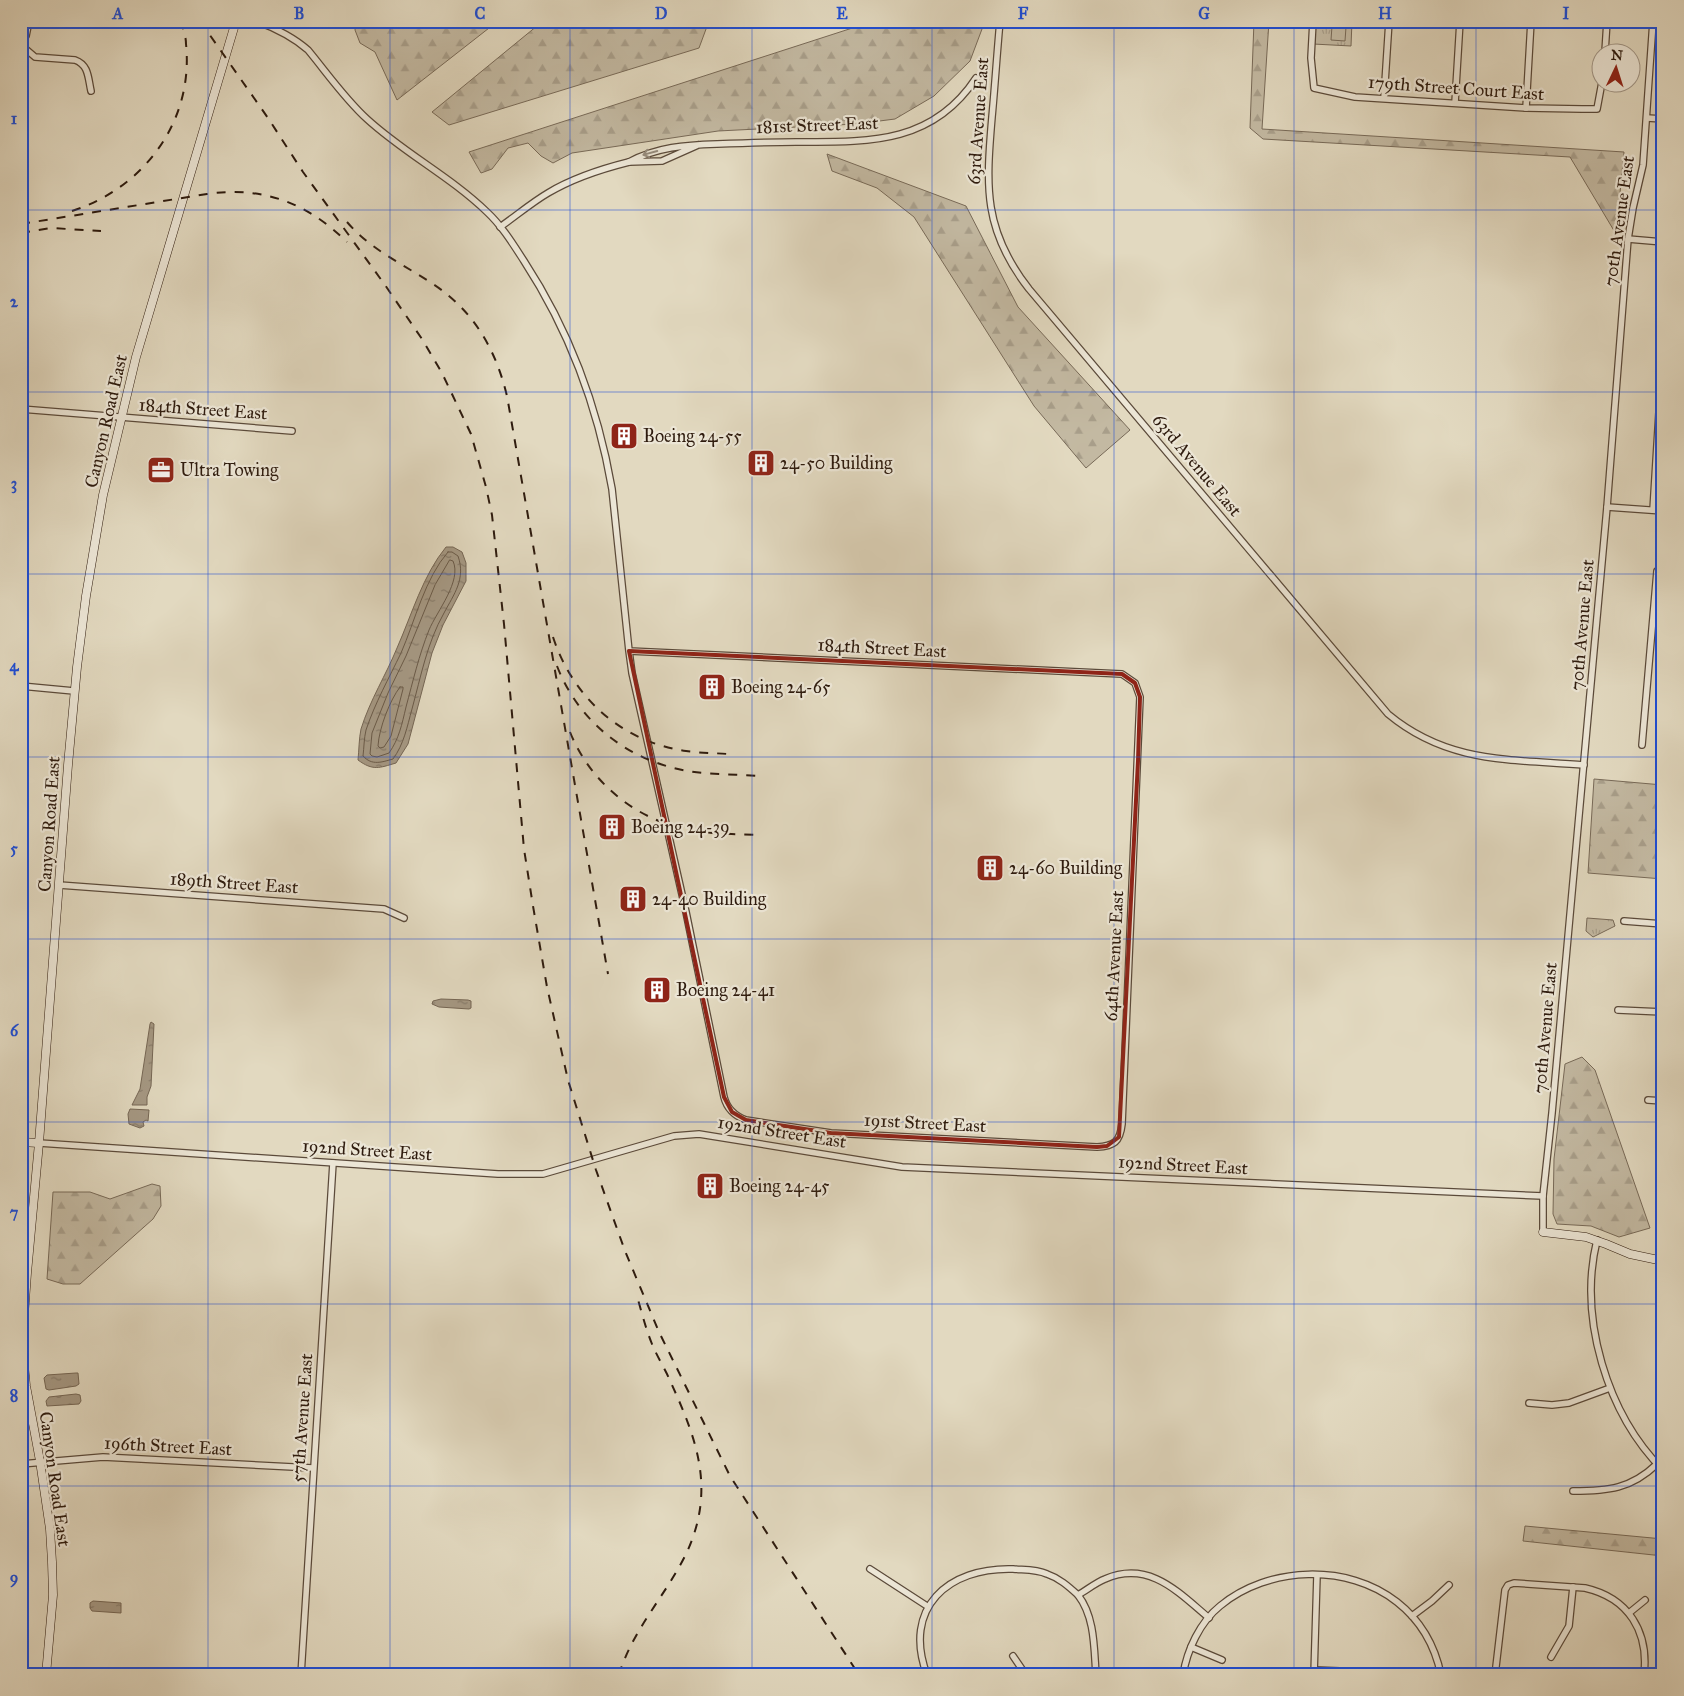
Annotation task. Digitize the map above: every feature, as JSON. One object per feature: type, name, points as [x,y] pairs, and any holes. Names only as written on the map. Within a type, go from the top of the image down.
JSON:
[{"type":"main road","name":"Canyon Road East","points":[[46,1675],[52,1595],[50,1529],[26,1386],[22,1344],[74,691],[86,596],[97,531],[121,418],[151,301],[236,21]]},
{"type":"main road","name":"192nd Street East","points":[[21,1142],[39,1144]]},
{"type":"main road","points":[[1543,1232],[1586,1237],[1630,1254],[1663,1261]]},
{"type":"street","points":[[29,21],[26,36],[21,43],[35,57],[81,62],[86,67],[91,91]]},
{"type":"street","points":[[256,21],[287,34],[308,50],[366,119],[487,212],[529,268],[555,313],[576,361],[603,445],[612,490],[629,651]]},
{"type":"street","name":"63rd Avenue East","points":[[1000,21],[988,170],[988,193],[995,225],[1003,248],[1014,269],[1028,288],[1388,714],[1407,729],[1428,741],[1462,753],[1486,757],[1584,765]]},
{"type":"street","name":"179th Street Court East","points":[[1313,21],[1311,58],[1314,88],[1355,97],[1566,109],[1597,108],[1600,92]]},
{"type":"street","points":[[1384,98],[1389,21]]},
{"type":"street","points":[[1455,103],[1460,21]]},
{"type":"street","points":[[1526,108],[1531,21]]},
{"type":"street","points":[[1606,42],[1607,21]]},
{"type":"street","name":"70th Avenue East","points":[[1543,1232],[1543,1196],[1607,507],[1628,239],[1643,165],[1653,21]]},
{"type":"street","name":"181st Street East","points":[[500,227],[543,196],[566,183],[629,162],[644,154],[698,144],[855,142],[877,140],[898,135],[918,128],[946,111],[962,97],[976,78]]},
{"type":"street","points":[[1647,118],[1663,119]]},
{"type":"street","name":"181st Street East","points":[[629,162],[662,161],[698,144]]},
{"type":"street","points":[[1628,239],[1663,242]]},
{"type":"street","points":[[1653,510],[1663,347]]},
{"type":"street","name":"184th Street East","points":[[21,409],[292,431]]},
{"type":"street","points":[[1607,507],[1663,511]]},
{"type":"street","points":[[1642,745],[1660,571]]},
{"type":"street","name":"184th Street East","points":[[629,651],[1122,674],[1133,680]]},
{"type":"street","name":"191st Street East","points":[[629,651],[724,1097],[726,1105],[735,1115],[746,1120],[831,1133],[1096,1147],[1114,1143]]},
{"type":"street","name":"64th Avenue East","points":[[1114,1143],[1121,1132],[1122,1124],[1138,761],[1140,697],[1138,685],[1133,680]]},
{"type":"street","points":[[21,686],[74,691]]},
{"type":"street","name":"189th Street East","points":[[59,885],[384,909],[404,918]]},
{"type":"street","points":[[1624,921],[1663,924]]},
{"type":"street","points":[[1618,1010],[1663,1012]]},
{"type":"street","points":[[1648,1100],[1663,1101]]},
{"type":"street","name":"192nd Street East","points":[[39,1144],[498,1174],[543,1174],[674,1136],[699,1134],[902,1167],[1543,1196]]},
{"type":"street","name":"57th Avenue East","points":[[301,1675],[333,1163]]},
{"type":"street","points":[[1597,1240],[1591,1283],[1593,1320],[1599,1353],[1610,1388],[1623,1416],[1634,1435],[1663,1470]]},
{"type":"street","points":[[1529,1403],[1569,1404],[1610,1388]]},
{"type":"street","name":"196th Street East","points":[[21,1464],[103,1457],[313,1468]]},
{"type":"street","points":[[1573,1491],[1601,1491],[1620,1487],[1633,1482],[1657,1464]]},
{"type":"street","points":[[870,1569],[927,1606]]},
{"type":"street","points":[[927,1675],[921,1648],[922,1627],[927,1606],[948,1585],[966,1575],[990,1570],[1038,1571],[1057,1578],[1078,1595],[1087,1610],[1093,1635],[1096,1675]]},
{"type":"street","points":[[1078,1595],[1100,1581],[1114,1576],[1131,1573],[1147,1575],[1166,1583],[1208,1618]]},
{"type":"street","points":[[1317,1575],[1315,1672],[1340,1671]]},
{"type":"street","points":[[1183,1675],[1191,1647],[1208,1618],[1230,1598],[1257,1584],[1291,1576],[1317,1575],[1362,1582],[1396,1601],[1421,1627],[1438,1661],[1441,1675]]},
{"type":"street","points":[[1495,1675],[1504,1594],[1508,1585],[1514,1583],[1596,1591],[1614,1600],[1629,1613],[1639,1630],[1644,1645],[1644,1675]]},
{"type":"street","points":[[1412,1616],[1449,1585]]},
{"type":"street","points":[[1551,1657],[1569,1626],[1573,1588]]},
{"type":"street","points":[[1629,1613],[1645,1600]]},
{"type":"street","points":[[1191,1647],[1222,1660]]},
{"type":"street","points":[[1013,1656],[1026,1675]]},
{"type":"highlighted area","points":[[629,651],[1122,674],[1135,683],[1140,697],[1138,761],[1119,1137],[1107,1146],[1097,1147],[831,1133],[746,1120],[732,1112],[724,1097]]},
{"type":"green space","points":[[356,21],[498,21],[397,100],[375,52],[360,43],[355,30]]},
{"type":"green space","points":[[543,21],[709,21],[699,48],[449,125],[432,112]]},
{"type":"green space","points":[[874,21],[985,21],[970,61],[934,96],[895,119],[856,124],[718,131],[572,153],[553,163],[541,156],[528,143],[508,148],[492,169],[481,173],[469,152]]},
{"type":"green space","points":[[1254,21],[1269,21],[1262,129],[1624,152],[1616,234],[1570,157],[1263,139],[1250,128]]},
{"type":"green space","points":[[1315,21],[1352,21],[1351,46],[1313,44]]},
{"type":"green space","points":[[1332,26],[1346,27],[1345,41],[1331,40]]},
{"type":"green space","points":[[827,154],[966,206],[1018,307],[1130,430],[1086,468],[1034,406],[914,217],[877,188],[832,171]]},
{"type":"green space","points":[[1594,779],[1663,785],[1663,879],[1588,873]]},
{"type":"green space","points":[[1587,918],[1613,920],[1615,926],[1593,937],[1586,931]]},
{"type":"green space","points":[[1582,1057],[1595,1070],[1650,1228],[1619,1237],[1591,1226],[1557,1224],[1553,1214],[1554,1159],[1565,1064]]},
{"type":"green space","points":[[152,1184],[160,1186],[161,1206],[153,1219],[80,1284],[63,1284],[47,1279],[53,1192],[90,1192],[110,1199]]},
{"type":"green space","points":[[1525,1526],[1663,1539],[1663,1556],[1523,1541]]},
{"type":"water","points":[[446,547],[453,547],[462,552],[466,563],[466,581],[443,625],[432,653],[408,744],[396,763],[376,768],[368,766],[358,760],[361,729],[424,582]]},
{"type":"water","points":[[441,999],[468,1000],[471,1001],[471,1008],[439,1007],[432,1004],[433,1001]]},
{"type":"water","points":[[151,1022],[154,1024],[151,1086],[147,1097],[147,1105],[132,1105],[140,1089]]},
{"type":"water","points":[[130,1109],[149,1110],[148,1121],[143,1122],[144,1126],[140,1128],[129,1124],[128,1114]]},
{"type":"water","points":[[78,1373],[79,1384],[76,1386],[46,1389],[44,1378],[47,1375]]},
{"type":"water","points":[[80,1395],[81,1401],[79,1404],[47,1406],[46,1401],[49,1397]]},
{"type":"water","points":[[93,1601],[121,1603],[121,1613],[92,1611],[90,1603]]},
{"type":"railway","points":[[72,211],[98,200],[121,186],[142,168],[159,148],[172,125],[182,99],[186,72],[186,41],[181,21]]},
{"type":"railway","points":[[200,21],[268,118],[303,172],[422,339],[442,373],[471,434],[492,515],[504,624],[524,849],[533,906],[547,987],[568,1080],[596,1170],[625,1251],[659,1332],[730,1476],[859,1675]]},
{"type":"railway","points":[[21,224],[207,194],[247,193],[266,195],[300,208],[332,228],[347,242]]},
{"type":"railway","points":[[347,222],[366,241],[433,284],[460,306],[472,319],[490,347],[497,363],[507,396],[608,974]]},
{"type":"railway","points":[[21,233],[51,228],[101,231]]},
{"type":"railway","points":[[553,637],[573,679],[587,698],[603,714],[621,727],[641,738],[663,746],[691,752],[728,754]]},
{"type":"railway","points":[[557,666],[578,705],[593,722],[626,748],[666,766],[688,771],[760,776]]},
{"type":"railway","points":[[570,732],[578,749],[601,781],[631,806],[648,816],[666,824],[694,831],[757,835]]},
{"type":"railway","points":[[619,1675],[632,1643],[687,1552],[696,1528],[701,1483],[699,1461],[694,1440],[677,1396],[652,1344],[636,1293]]},
{"type":"place","name":"Boeing 24-55","points":[[624,436]]},
{"type":"place","name":"24-50 Building","points":[[761,463]]},
{"type":"place","name":"Ultra Towing","points":[[161,470]]},
{"type":"place","name":"Boeing 24-65","points":[[712,687]]},
{"type":"place","name":"Boeing 24-39","points":[[612,827]]},
{"type":"place","name":"24-60 Building","points":[[990,868]]},
{"type":"place","name":"24-40 Building","points":[[633,899]]},
{"type":"place","name":"Boeing 24-41","points":[[657,990]]},
{"type":"place","name":"Boeing 24-45","points":[[710,1186]]}]
